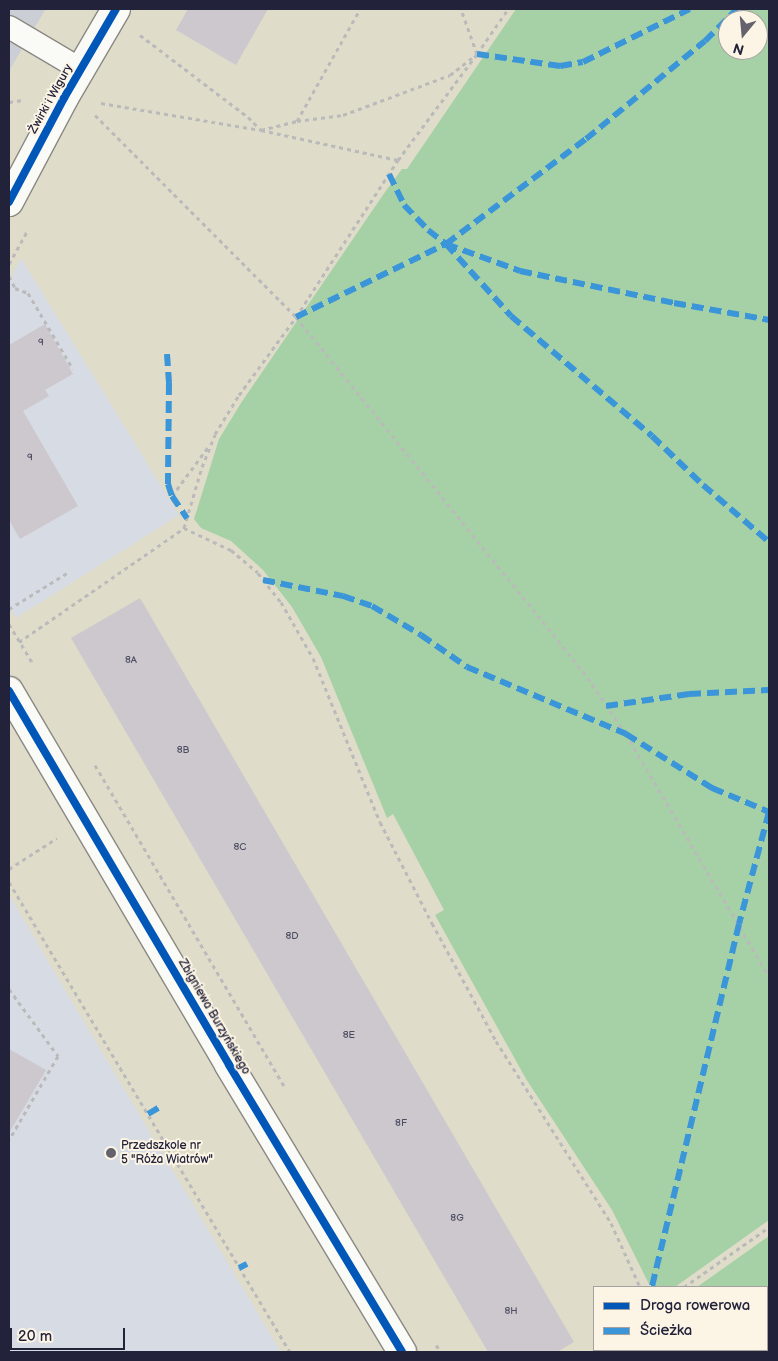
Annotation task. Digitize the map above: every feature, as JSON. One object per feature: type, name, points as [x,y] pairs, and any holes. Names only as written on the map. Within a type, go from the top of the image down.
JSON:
[{"type":"street","name":"Żwirki i Wigury","points":[[9,202],[80,69],[116,9]]},
{"type":"street","name":"Zbigniewa Burzyńskiego","points":[[9,691],[228,1065],[402,1352]]},
{"type":"lane","points":[[9,27],[80,69]]},
{"type":"path","points":[[296,121],[360,9]]},
{"type":"path","points":[[461,9],[477,54]]},
{"type":"path","points":[[19,642],[184,528],[202,467],[212,443],[239,395],[296,317],[398,160],[508,9]]},
{"type":"path","points":[[136,32],[248,117],[261,130]]},
{"type":"path","points":[[261,130],[296,121],[343,115],[450,75],[477,54]]},
{"type":"path","points":[[64,98],[98,102],[261,130],[398,160]]},
{"type":"path","points":[[93,112],[296,317],[583,671],[626,734],[769,977]]},
{"type":"path","points":[[9,276],[15,288],[28,293],[73,369]]},
{"type":"path","points":[[172,496],[212,443]]},
{"type":"path","points":[[184,528],[231,550],[258,573],[281,602],[313,658],[380,822],[432,923],[496,1040],[611,1223],[640,1286]]},
{"type":"path","points":[[9,609],[67,573]]},
{"type":"path","points":[[9,870],[65,833]]},
{"type":"path","points":[[9,882],[290,1352]]},
{"type":"path","points":[[9,989],[58,1056],[9,1140]]},
{"type":"path","points":[[685,1286],[769,1227]]},
{"type":"shaded area","points":[[9,9],[45,10],[9,71]]},
{"type":"shaded area","points":[[21,258],[179,515],[16,618],[9,607],[9,281]]},
{"type":"shaded area","name":"Przedszkole nr 5 \"Róża Wiatrów\"","points":[[9,894],[49,963],[281,1352],[9,1352]]},
{"type":"green space","points":[[516,9],[769,9],[769,1220],[676,1286],[654,1286],[649,1284],[612,1210],[526,1079],[435,915],[444,910],[393,814],[387,818],[321,657],[292,607],[263,570],[231,541],[201,528],[194,519],[219,439],[241,403],[402,169],[407,169]]},
{"type":"green space","points":[[769,1236],[769,1316],[768,1286],[698,1286]]},
{"type":"building","points":[[188,9],[268,9],[236,65],[176,30]]},
{"type":"building","points":[[45,324],[73,374],[45,390],[49,396],[23,411],[78,506],[20,539],[9,520],[9,345]]},
{"type":"building","points":[[140,598],[574,1342],[557,1352],[488,1352],[71,638]]},
{"type":"building","points":[[9,1049],[46,1070],[9,1133]]},
{"type":"marked path","points":[[477,54],[560,66],[583,62],[690,9]]},
{"type":"marked path","points":[[296,317],[446,244],[586,139],[705,41],[737,9]]},
{"type":"marked path","points":[[389,174],[404,205],[428,230],[446,244],[520,271],[674,303],[769,320]]},
{"type":"marked path","points":[[446,244],[511,316],[652,436],[703,485],[769,542]]},
{"type":"marked path","points":[[167,354],[169,383],[168,484],[172,496],[187,518]]},
{"type":"marked path","points":[[263,580],[343,596],[372,606],[421,635],[467,667],[626,734],[712,788],[769,812],[739,924],[652,1286]]},
{"type":"marked path","points":[[606,706],[689,694],[769,690]]},
{"type":"marked path","points":[[148,1114],[158,1108]]},
{"type":"marked path","points":[[239,1268],[247,1264]]},
{"type":"cycle path","points":[[9,202],[64,98],[116,9]]},
{"type":"cycle path","points":[[9,691],[229,1065],[402,1352]]},
{"type":"place","name":"Przedszkole nr 5 \"Róża Wiatrów\"","points":[[111,1153]]}]
